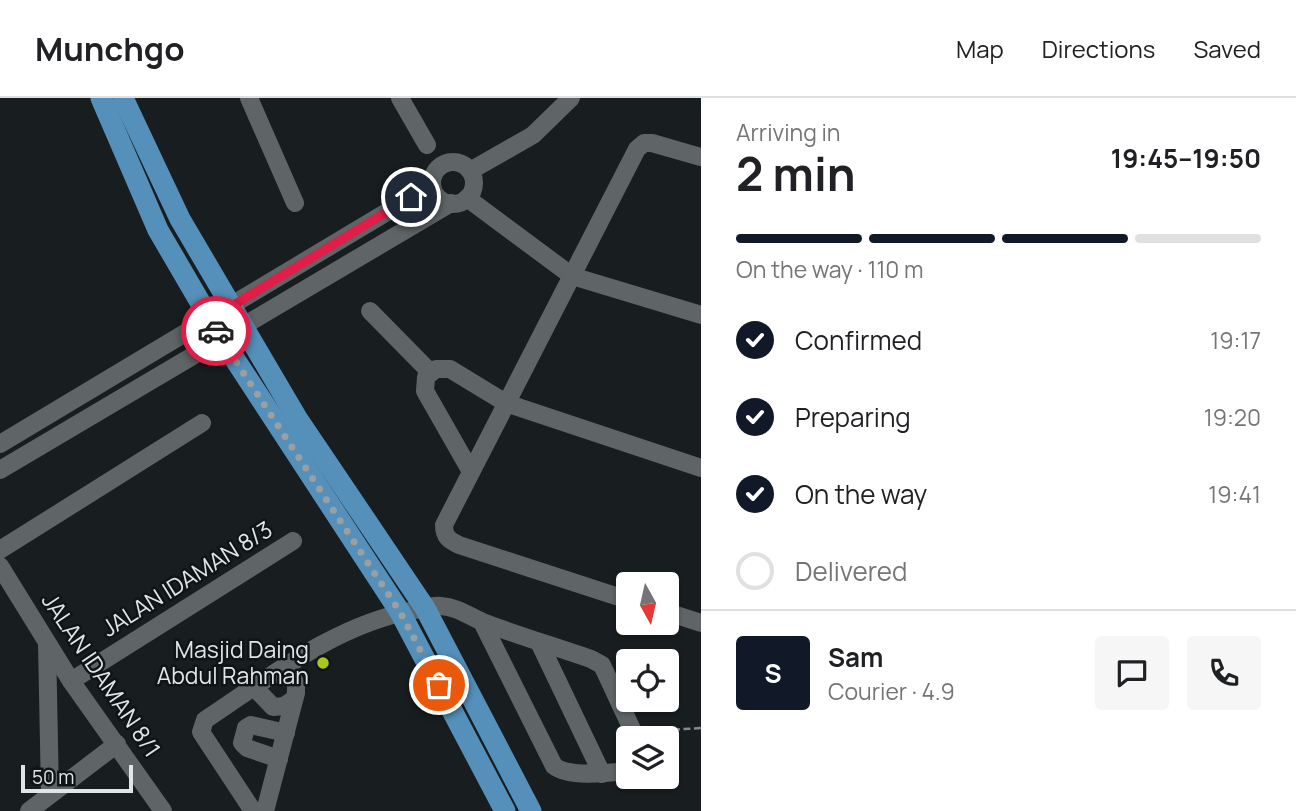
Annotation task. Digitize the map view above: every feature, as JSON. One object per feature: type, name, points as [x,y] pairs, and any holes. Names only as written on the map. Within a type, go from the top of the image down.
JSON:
[{"type":"main road","points":[[101,98],[158,230],[297,418],[425,608],[531,811]]},
{"type":"main road","points":[[124,98],[226,322],[400,612],[505,811]]},
{"type":"main road","points":[[488,811],[491,784]]},
{"type":"main road","points":[[521,788],[547,811]]},
{"type":"street","points":[[249,98],[295,203]]},
{"type":"street","points":[[400,98],[427,145]]},
{"type":"street","points":[[470,172],[533,135],[563,101]]},
{"type":"street","points":[[616,596],[459,545],[444,534],[444,525],[637,149],[644,143],[652,143],[701,157]]},
{"type":"street","points":[[0,444],[76,399],[459,200],[473,185],[470,172],[460,163],[446,163],[435,172],[432,185],[438,198],[459,200],[572,276],[701,315]]},
{"type":"street","points":[[0,470],[89,416],[432,185]]},
{"type":"street","points":[[370,311],[430,372]]},
{"type":"street","points":[[470,470],[425,391],[424,384],[430,372],[442,367],[450,369],[506,403],[701,468]]},
{"type":"street","points":[[76,399],[89,416]]},
{"type":"street","points":[[0,550],[202,423]]},
{"type":"street","name":"JALAN IDAMAN 8/3","points":[[71,681],[293,541]]},
{"type":"street","name":"JALAN IDAMAN 8/1","points":[[0,566],[71,681],[163,811]]},
{"type":"street","points":[[253,811],[201,732],[205,720],[286,665],[326,642],[377,619],[400,612],[439,605],[452,608],[482,622],[591,659],[603,666],[631,726]]},
{"type":"street","points":[[679,616],[701,623]]},
{"type":"street","points":[[482,622],[554,766],[567,772],[616,772]]},
{"type":"street","points":[[539,642],[602,774]]},
{"type":"street","points":[[47,643],[50,793]]},
{"type":"street","points":[[265,811],[296,693],[296,685],[286,665]]},
{"type":"street","points":[[254,687],[264,700],[273,706],[284,706],[293,700]]},
{"type":"street","points":[[279,759],[247,748],[242,743],[244,735],[246,728],[251,725],[286,733]]},
{"type":"street","points":[[29,811],[117,744]]},
{"type":"path","points":[[679,730],[701,728]]},
{"type":"way so far","points":[[216,331],[400,612],[439,685]]},
{"type":"place","name":"Masjid Daing Abdul Rahman","points":[[323,663]]},
{"type":"route","points":[[216,331],[209,320],[411,197]]}]
